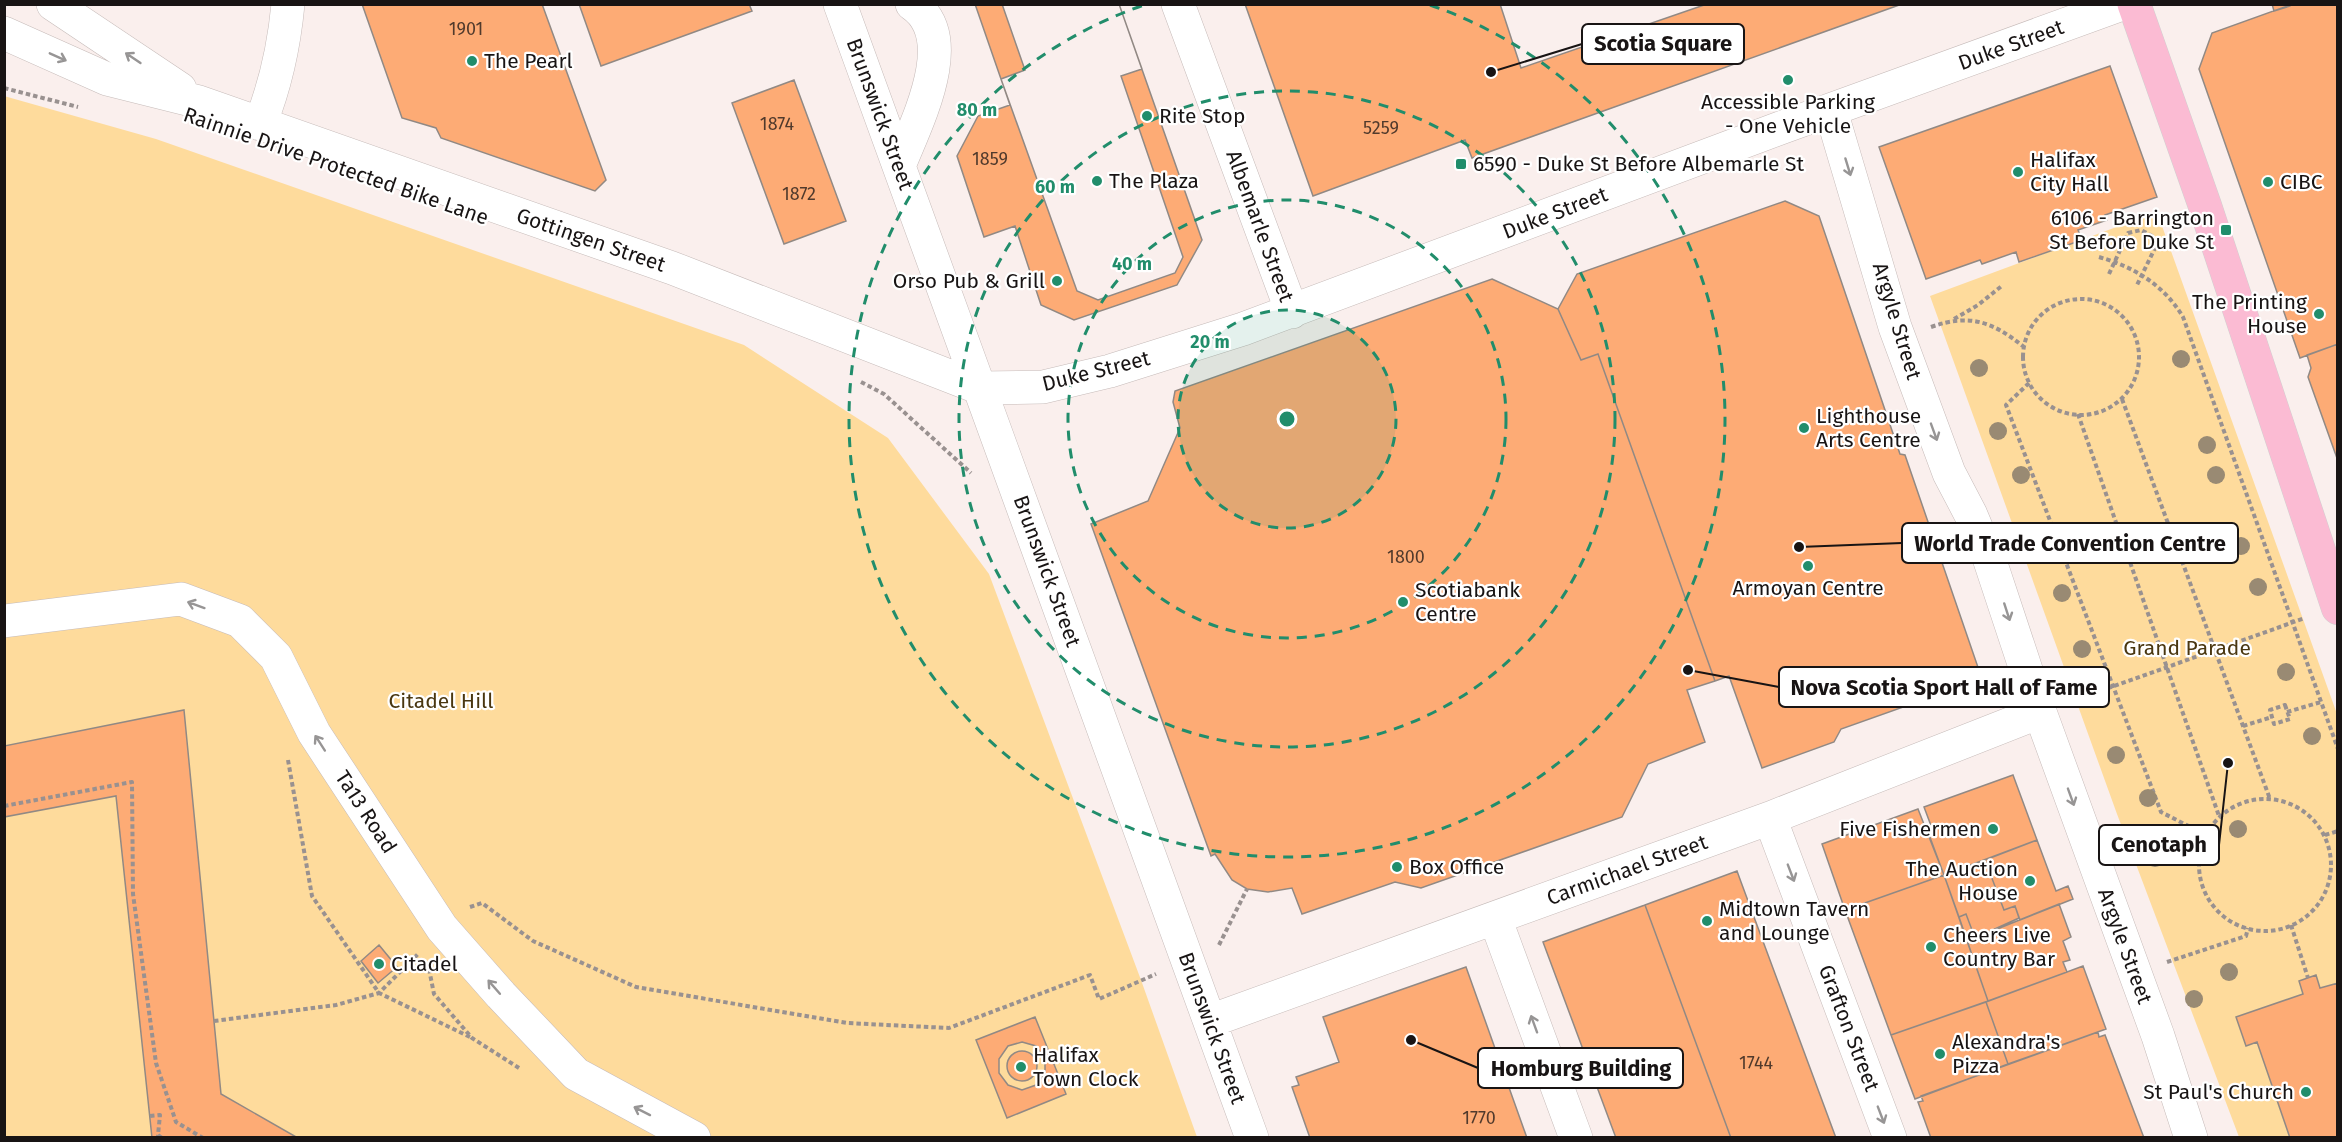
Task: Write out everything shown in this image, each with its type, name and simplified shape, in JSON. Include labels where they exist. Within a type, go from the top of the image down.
[{"type":"main road","points":[[2134,4],[2205,206],[2337,607]]},
{"type":"street","name":"Gottingen Street","points":[[53,4],[199,102]]},
{"type":"street","points":[[260,124],[276,82],[285,42],[288,4]]},
{"type":"street","name":"Brunswick Street","points":[[840,4],[1251,1137]]},
{"type":"street","points":[[899,166],[935,69],[933,32],[912,4]]},
{"type":"street","name":"Albemarle Street","points":[[1178,4],[1293,312]]},
{"type":"street","name":"Duke Street","points":[[980,388],[1043,387],[1110,371],[1293,312],[1783,127],[2122,4]]},
{"type":"street","name":"Gottingen Street","points":[[4,33],[107,79],[199,102],[672,268],[980,388]]},
{"type":"street","name":"Argyle Street","points":[[1831,111],[1900,338],[1949,473],[1971,515],[1989,558],[2040,712],[2158,1036],[2191,1137]]},
{"type":"street","name":"Ta13 Road","points":[[4,621],[181,599],[240,621],[276,657],[314,733],[442,928],[471,962],[576,1074],[694,1137]]},
{"type":"street","name":"Carmichael Street","points":[[1210,1021],[1770,818],[2040,712]]},
{"type":"street","name":"Grafton Street","points":[[1770,818],[1890,1137]]},
{"type":"street","points":[[1495,918],[1576,1137]]},
{"type":"path","points":[[4,88],[80,108]]},
{"type":"path","points":[[2109,274],[2128,233],[2141,230],[2152,236],[2156,246],[2136,287]]},
{"type":"path","points":[[2099,257],[2142,274],[2164,292],[2183,317],[2294,622],[2337,749]]},
{"type":"path","points":[[1900,338],[1953,319],[1978,305],[2002,285]]},
{"type":"path","points":[[2078,299],[2098,301],[2116,310],[2130,324],[2138,343],[2139,363],[2134,382],[2122,399],[2107,409],[2090,414],[2078,414],[2054,408],[2039,397],[2029,383],[2024,365],[2024,347],[2030,329],[2042,314],[2058,303],[2078,299]]},
{"type":"path","points":[[1953,319],[1999,327],[2024,347]]},
{"type":"path","points":[[854,378],[884,394],[976,479]]},
{"type":"path","points":[[2029,383],[2006,405],[2161,812],[2206,835]]},
{"type":"path","points":[[2122,399],[2270,799]]},
{"type":"path","points":[[2078,414],[2219,816]]},
{"type":"path","points":[[2070,702],[2337,607]]},
{"type":"path","points":[[2287,712],[2321,702]]},
{"type":"path","points":[[2285,705],[2290,719],[2274,724],[2272,717],[2270,710],[2285,705]]},
{"type":"path","points":[[2243,726],[2272,717]]},
{"type":"path","points":[[286,749],[312,896],[379,993],[472,1038]]},
{"type":"path","points":[[4,806],[132,782],[133,894],[156,1064],[176,1122],[203,1137]]},
{"type":"path","points":[[2270,799],[2294,805],[2312,818],[2325,835],[2331,855],[2330,877],[2323,897],[2310,914],[2291,925],[2276,930],[2248,928],[2223,916],[2208,899],[2200,878],[2199,856],[2206,835],[2219,816],[2235,806],[2253,800],[2270,799]]},
{"type":"path","points":[[2325,835],[2337,831]]},
{"type":"path","points":[[482,903],[533,941],[636,987],[792,1014],[886,1026],[950,1028],[1090,975],[1099,999],[1216,949],[1247,890]]},
{"type":"path","points":[[2291,925],[2308,978]]},
{"type":"path","points":[[2166,963],[2246,936],[2248,928]]},
{"type":"path","points":[[214,1021],[336,1005],[379,993]]},
{"type":"path","points":[[150,1116],[160,1114],[158,1135],[162,1137]]},
{"type":"green space","name":"Citadel Hill","points":[[4,96],[156,139],[744,345],[888,438],[989,574],[1141,980],[1197,1137],[5,1137]]},
{"type":"green space","name":"Grand Parade","points":[[2157,212],[2337,714],[2337,983],[2320,988],[2315,975],[2299,981],[2303,994],[2236,1017],[2246,1046],[2257,1042],[2290,1137],[2239,1137],[2117,814],[1930,296]]},
{"type":"building","name":"The Pearl","points":[[362,4],[542,4],[606,180],[595,191],[441,138],[436,128],[402,118]]},
{"type":"building","points":[[579,4],[749,4],[752,11],[601,66]]},
{"type":"building","name":"The Plaza","points":[[975,4],[1119,4],[1202,240],[1177,285],[1074,320],[1041,305],[1015,226],[984,237],[957,156],[978,116],[1010,105]]},
{"type":"building","name":"The Plaza","points":[[1002,4],[1119,4],[1142,69],[1121,76],[1183,257],[1175,273],[1098,300],[1077,291],[1001,79],[1025,70]]},
{"type":"building","points":[[1245,4],[1902,4],[1472,158],[1465,140],[1313,196]]},
{"type":"building","points":[[1500,4],[1707,4],[1521,68]]},
{"type":"building","points":[[2272,4],[2290,4],[2290,6],[2274,11]]},
{"type":"building","points":[[2293,4],[2338,4],[2338,344],[2300,358],[2199,69],[2212,33]]},
{"type":"building","name":"Halifax City Hall","points":[[2110,66],[2157,197],[2105,215],[2107,220],[2078,230],[2082,240],[2019,262],[2016,252],[1982,264],[1980,260],[1926,279],[1879,147]]},
{"type":"building","points":[[794,80],[846,221],[784,244],[732,103]]},
{"type":"building","name":"Armoyan Centre","points":[[1785,201],[1819,216],[1900,454],[1905,455],[1982,679],[1841,729],[1834,742],[1762,768],[1729,676],[1715,681],[1598,354],[1581,360],[1558,309],[1577,274]]},
{"type":"building","name":"Scotiabank Centre","points":[[1492,279],[1558,309],[1581,360],[1598,354],[1715,681],[1687,690],[1705,742],[1648,764],[1622,817],[1421,888],[1395,882],[1302,914],[1292,888],[1268,892],[1247,889],[1232,880],[1215,854],[1211,856],[1091,524],[1148,501],[1180,428],[1173,402],[1175,391]]},
{"type":"building","points":[[2338,344],[2338,461],[2308,377],[2311,368],[2307,355]]},
{"type":"building","points":[[184,710],[221,1094],[298,1138],[152,1138],[116,796],[4,817],[4,746]]},
{"type":"building","points":[[2013,775],[2037,840],[1944,875],[1928,832],[1933,831],[1924,807]]},
{"type":"building","points":[[1918,809],[1944,875],[1845,910],[1822,844]]},
{"type":"building","points":[[2037,840],[2056,891],[2068,886],[2073,899],[2020,920],[2015,906],[2004,910],[1985,860]]},
{"type":"building","points":[[1985,860],[2004,910],[2015,906],[2019,918],[1975,938],[1966,914],[1959,917],[1944,875]]},
{"type":"building","points":[[1737,871],[1836,1138],[1731,1138],[1645,905]]},
{"type":"building","points":[[1944,875],[1988,1001],[1891,1035],[1845,910]]},
{"type":"building","points":[[2059,904],[2071,937],[2063,941],[2070,960],[2063,962],[2067,972],[1988,1001],[1959,917],[1966,914],[1975,938]]},
{"type":"building","points":[[1645,905],[1731,1138],[1616,1138],[1543,942]]},
{"type":"building","name":"Citadel","points":[[379,945],[397,967],[378,983],[361,961]]},
{"type":"building","points":[[2083,966],[2106,1029],[2008,1064],[1986,1002]]},
{"type":"building","points":[[1466,967],[1527,1138],[1310,1138],[1292,1087],[1299,1085],[1296,1077],[1339,1062],[1323,1017]]},
{"type":"building","name":"St Paul's Church","points":[[2316,975],[2320,988],[2338,983],[2338,1138],[2290,1138],[2257,1042],[2246,1046],[2236,1017],[2303,994],[2299,981]]},
{"type":"building","points":[[1986,1002],[2008,1064],[1915,1099],[1891,1035]]},
{"type":"building","points":[[1035,1017],[1066,1094],[1007,1118],[976,1040]],"holes":[[[1022,1042],[1036,1046],[1045,1059],[1045,1073],[1036,1085],[1022,1090],[1008,1085],[999,1073],[999,1059],[1008,1046]]]},
{"type":"building","points":[[2098,1032],[2099,1037],[2105,1035],[2144,1138],[1931,1138],[1918,1102],[1923,1101],[1921,1096]]},
{"type":"building","points":[[1022,1051],[1033,1055],[1037,1066],[1033,1077],[1022,1081],[1011,1077],[1007,1066],[1011,1055]]},
{"type":"place","name":"The Pearl","points":[[472,61]]},
{"type":"place","name":"Scotia Square","points":[[1491,72]]},
{"type":"place","name":"Accessible Parking - One Vehicle","points":[[1788,80]]},
{"type":"place","name":"Rite Stop","points":[[1147,116]]},
{"type":"place","name":"6590 - Duke St Before Albemarle St","points":[[1461,164]]},
{"type":"place","name":"Halifax City Hall","points":[[2018,172]]},
{"type":"place","name":"The Plaza","points":[[1097,181]]},
{"type":"place","name":"CIBC","points":[[2268,182]]},
{"type":"place","name":"6106 - Barrington St Before Duke St","points":[[2226,230]]},
{"type":"place","name":"Orso Pub & Grill","points":[[1057,281]]},
{"type":"place","name":"The Printing House","points":[[2319,314]]},
{"type":"place","name":"Lighthouse Arts Centre","points":[[1804,428]]},
{"type":"place","name":"World Trade Convention Centre","points":[[1799,547]]},
{"type":"place","name":"Armoyan Centre","points":[[1808,566]]},
{"type":"place","name":"Scotiabank Centre","points":[[1403,602]]},
{"type":"place","name":"Nova Scotia Sport Hall of Fame","points":[[1688,670]]},
{"type":"place","name":"Cenotaph","points":[[2228,763]]},
{"type":"place","name":"Five Fishermen","points":[[1993,829]]},
{"type":"place","name":"Box Office","points":[[1397,867]]},
{"type":"place","name":"The Auction House","points":[[2030,881]]},
{"type":"place","name":"Midtown Tavern and Lounge","points":[[1707,921]]},
{"type":"place","name":"Cheers Live Country Bar","points":[[1931,947]]},
{"type":"place","name":"Citadel","points":[[379,964]]},
{"type":"place","name":"Homburg Building","points":[[1411,1040]]},
{"type":"place","name":"Alexandra's Pizza","points":[[1940,1054]]},
{"type":"place","name":"Halifax Town Clock","points":[[1021,1067]]},
{"type":"place","name":"St Paul's Church","points":[[2306,1092]]}]
